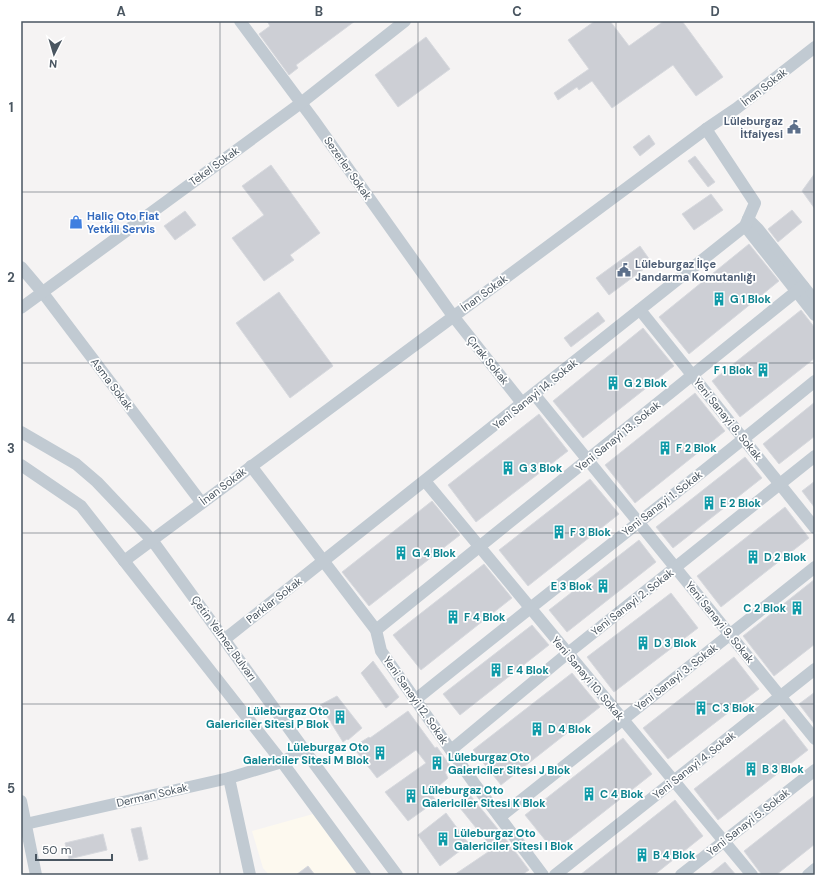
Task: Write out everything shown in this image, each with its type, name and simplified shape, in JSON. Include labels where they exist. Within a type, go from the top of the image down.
[{"type":"street","name":"Sezerler Sokak","points":[[240,21],[301,103],[453,316]]},
{"type":"street","name":"Tekel Sokak","points":[[21,308],[301,103],[405,21]]},
{"type":"street","name":"İnan Sokak","points":[[124,561],[201,502],[706,129],[738,108],[815,47]]},
{"type":"street","points":[[706,129],[755,202],[746,222],[800,289],[815,315]]},
{"type":"street","name":"Yeni Sanayi 14. Sokak","points":[[323,560],[640,310],[746,222]]},
{"type":"street","name":"Asma Sokak","points":[[21,266],[201,502]]},
{"type":"street","points":[[800,289],[815,301]]},
{"type":"street","name":"Yeni Sanayi 13. Sokak","points":[[376,630],[800,289]]},
{"type":"street","name":"Yeni Sanayi 8. Sokak","points":[[640,310],[815,528]]},
{"type":"street","name":"Çırak Sokak","points":[[453,316],[522,403]]},
{"type":"street","name":"Yeni Sanayi 1. Sokak","points":[[415,700],[815,381]]},
{"type":"street","name":"Yeni Sanayi 9. Sokak","points":[[534,394],[815,739]]},
{"type":"street","name":"Çetin Yelmez Bulvarı","points":[[21,432],[76,464],[97,482],[152,540],[304,750],[397,875]]},
{"type":"street","name":"Yeni Sanayi 2. Sokak","points":[[451,750],[568,653],[815,456]]},
{"type":"street","points":[[21,465],[81,506],[282,762],[365,875]]},
{"type":"street","name":"Yeni Sanayi 12. Sokak","points":[[251,466],[376,630],[381,651],[542,875]]},
{"type":"street","name":"Yeni Sanayi 10. Sokak","points":[[425,481],[752,875]]},
{"type":"street","name":"Parklar Sokak","points":[[225,639],[323,560]]},
{"type":"street","name":"Yeni Sanayi 3. Sokak","points":[[500,817],[815,567]]},
{"type":"street","name":"Yeni Sanayi 4. Sokak","points":[[555,875],[815,669]]},
{"type":"street","name":"Derman Sokak","points":[[24,825],[228,778],[282,762],[304,750]]},
{"type":"street","name":"Yeni Sanayi 5. Sokak","points":[[681,875],[815,770]]},
{"type":"street","points":[[228,778],[250,875]]},
{"type":"street","points":[[21,801],[24,825],[36,875]]},
{"type":"street","points":[[808,875],[815,869]]},
{"type":"shaded area","points":[[313,814],[357,875],[269,875],[263,868],[252,831]]},
{"type":"building","points":[[267,21],[355,21],[296,65],[298,68],[289,75],[259,34],[270,26]]},
{"type":"building","points":[[595,21],[610,21],[629,46],[664,21],[682,21],[723,77],[696,96],[673,65],[612,108],[592,81],[579,90],[577,87],[558,100],[554,93],[589,69],[568,40]]},
{"type":"building","points":[[426,37],[450,69],[398,107],[375,75]]},
{"type":"building","points":[[649,135],[655,144],[640,156],[633,147]]},
{"type":"building","points":[[695,156],[715,182],[708,187],[688,161]]},
{"type":"building","points":[[271,165],[320,233],[290,255],[294,260],[264,281],[232,238],[264,215],[242,186]]},
{"type":"building","points":[[815,173],[815,209],[802,191]]},
{"type":"building","points":[[711,194],[723,210],[694,230],[682,214]]},
{"type":"building","points":[[792,210],[802,222],[778,242],[768,229]]},
{"type":"building","points":[[185,211],[196,225],[175,240],[164,226]]},
{"type":"building","name":"G 1 Blok","points":[[749,244],[779,281],[689,354],[659,317]]},
{"type":"building","name":"Lüleburgaz İlçe Jandarma Komutanlığı","points":[[640,246],[652,263],[609,295],[596,278]]},
{"type":"building","points":[[279,292],[333,366],[290,398],[236,323]]},
{"type":"building","name":"F 1 Blok","points":[[801,310],[815,328],[815,358],[740,417],[712,381]]},
{"type":"building","points":[[598,312],[605,321],[571,347],[564,338]]},
{"type":"building","name":"G 2 Blok","points":[[643,328],[674,366],[583,438],[553,401]]},
{"type":"building","name":"F 2 Blok","points":[[695,393],[725,431],[635,503],[605,465]]},
{"type":"building","points":[[815,402],[815,436],[779,464],[763,444]]},
{"type":"building","name":"G 3 Blok","points":[[539,414],[568,451],[476,522],[448,485]]},
{"type":"building","name":"E 2 Blok","points":[[745,457],[762,478],[673,548],[656,527]]},
{"type":"building","name":"F 3 Blok","points":[[590,479],[619,514],[528,586],[499,550]]},
{"type":"building","points":[[815,481],[815,508],[802,491]]},
{"type":"building","name":"G 4 Blok","points":[[432,501],[460,535],[369,606],[342,572]]},
{"type":"building","name":"D 2 Blok","points":[[785,507],[809,538],[721,607],[697,576]]},
{"type":"building","name":"E 3 Blok","points":[[639,540],[656,562],[567,632],[549,610]]},
{"type":"building","name":"F 4 Blok","points":[[484,564],[512,598],[421,670],[393,635]]},
{"type":"building","name":"C 2 Blok","points":[[815,579],[815,644],[774,676],[743,636]]},
{"type":"building","name":"D 3 Blok","points":[[671,593],[698,628],[614,692],[587,657]]},
{"type":"building","name":"E 4 Blok","points":[[532,625],[549,645],[460,715],[443,694]]},
{"type":"building","name":"C 3 Blok","points":[[734,657],[759,689],[668,759],[643,728]]},
{"type":"building","points":[[373,661],[399,697],[386,708],[361,673]]},
{"type":"building","name":"D 4 Blok","points":[[572,673],[600,707],[501,785],[473,750]]},
{"type":"building","points":[[815,692],[815,725],[799,704]]},
{"type":"building","name":"Lüleburgaz Oto Galericiler Sitesi P Blok","points":[[337,696],[362,728],[348,740],[347,739],[343,742],[320,705]]},
{"type":"building","points":[[408,711],[451,767],[445,772],[448,778],[431,793],[436,801],[408,821],[385,792],[426,763],[416,750],[377,778],[353,747],[369,737],[370,738]]},
{"type":"building","name":"B 3 Blok","points":[[784,719],[808,750],[718,820],[694,789]]},
{"type":"building","name":"C 4 Blok","points":[[623,738],[652,774],[554,851],[525,815]]},
{"type":"building","points":[[470,795],[529,870],[522,875],[454,875],[491,850],[488,845],[489,844],[456,803]]},
{"type":"building","points":[[815,795],[815,844],[776,875],[762,875],[744,851]]},
{"type":"building","name":"B 4 Blok","points":[[675,800],[703,836],[654,875],[580,875]]},
{"type":"building","name":"Lüleburgaz Oto Galericiler Sitesi I Blok","points":[[446,813],[469,844],[440,866],[418,835]]},
{"type":"building","points":[[141,827],[148,859],[139,861],[131,829]]},
{"type":"building","points":[[103,834],[107,850],[69,859],[65,843]]},
{"type":"building","points":[[725,862],[736,875],[709,875]]},
{"type":"building","points":[[308,866],[315,875],[296,875]]},
{"type":"place","name":"Lüleburgaz İtfaiyesi","points":[[794,127]]},
{"type":"place","name":"Haliç Oto Fiat Yetkili Servis","points":[[76,222]]},
{"type":"place","name":"Lüleburgaz İlçe Jandarma Komutanlığı","points":[[624,270]]},
{"type":"place","name":"G 1 Blok","points":[[719,299]]},
{"type":"place","name":"F 1 Blok","points":[[763,370]]},
{"type":"place","name":"G 2 Blok","points":[[613,383]]},
{"type":"place","name":"F 2 Blok","points":[[665,448]]},
{"type":"place","name":"G 3 Blok","points":[[508,468]]},
{"type":"place","name":"E 2 Blok","points":[[709,503]]},
{"type":"place","name":"F 3 Blok","points":[[559,532]]},
{"type":"place","name":"G 4 Blok","points":[[401,553]]},
{"type":"place","name":"D 2 Blok","points":[[753,557]]},
{"type":"place","name":"E 3 Blok","points":[[603,586]]},
{"type":"place","name":"C 2 Blok","points":[[797,608]]},
{"type":"place","name":"F 4 Blok","points":[[453,617]]},
{"type":"place","name":"D 3 Blok","points":[[643,643]]},
{"type":"place","name":"E 4 Blok","points":[[496,670]]},
{"type":"place","name":"C 3 Blok","points":[[701,708]]},
{"type":"place","name":"Lüleburgaz Oto Galericiler Sitesi P Blok","points":[[340,717]]},
{"type":"place","name":"D 4 Blok","points":[[537,729]]},
{"type":"place","name":"Lüleburgaz Oto Galericiler Sitesi M Blok","points":[[380,753]]},
{"type":"place","name":"Lüleburgaz Oto Galericiler Sitesi J Blok","points":[[437,763]]},
{"type":"place","name":"B 3 Blok","points":[[751,769]]},
{"type":"place","name":"C 4 Blok","points":[[589,794]]},
{"type":"place","name":"Lüleburgaz Oto Galericiler Sitesi K Blok","points":[[411,796]]},
{"type":"place","name":"Lüleburgaz Oto Galericiler Sitesi I Blok","points":[[443,839]]},
{"type":"place","name":"B 4 Blok","points":[[642,855]]}]
